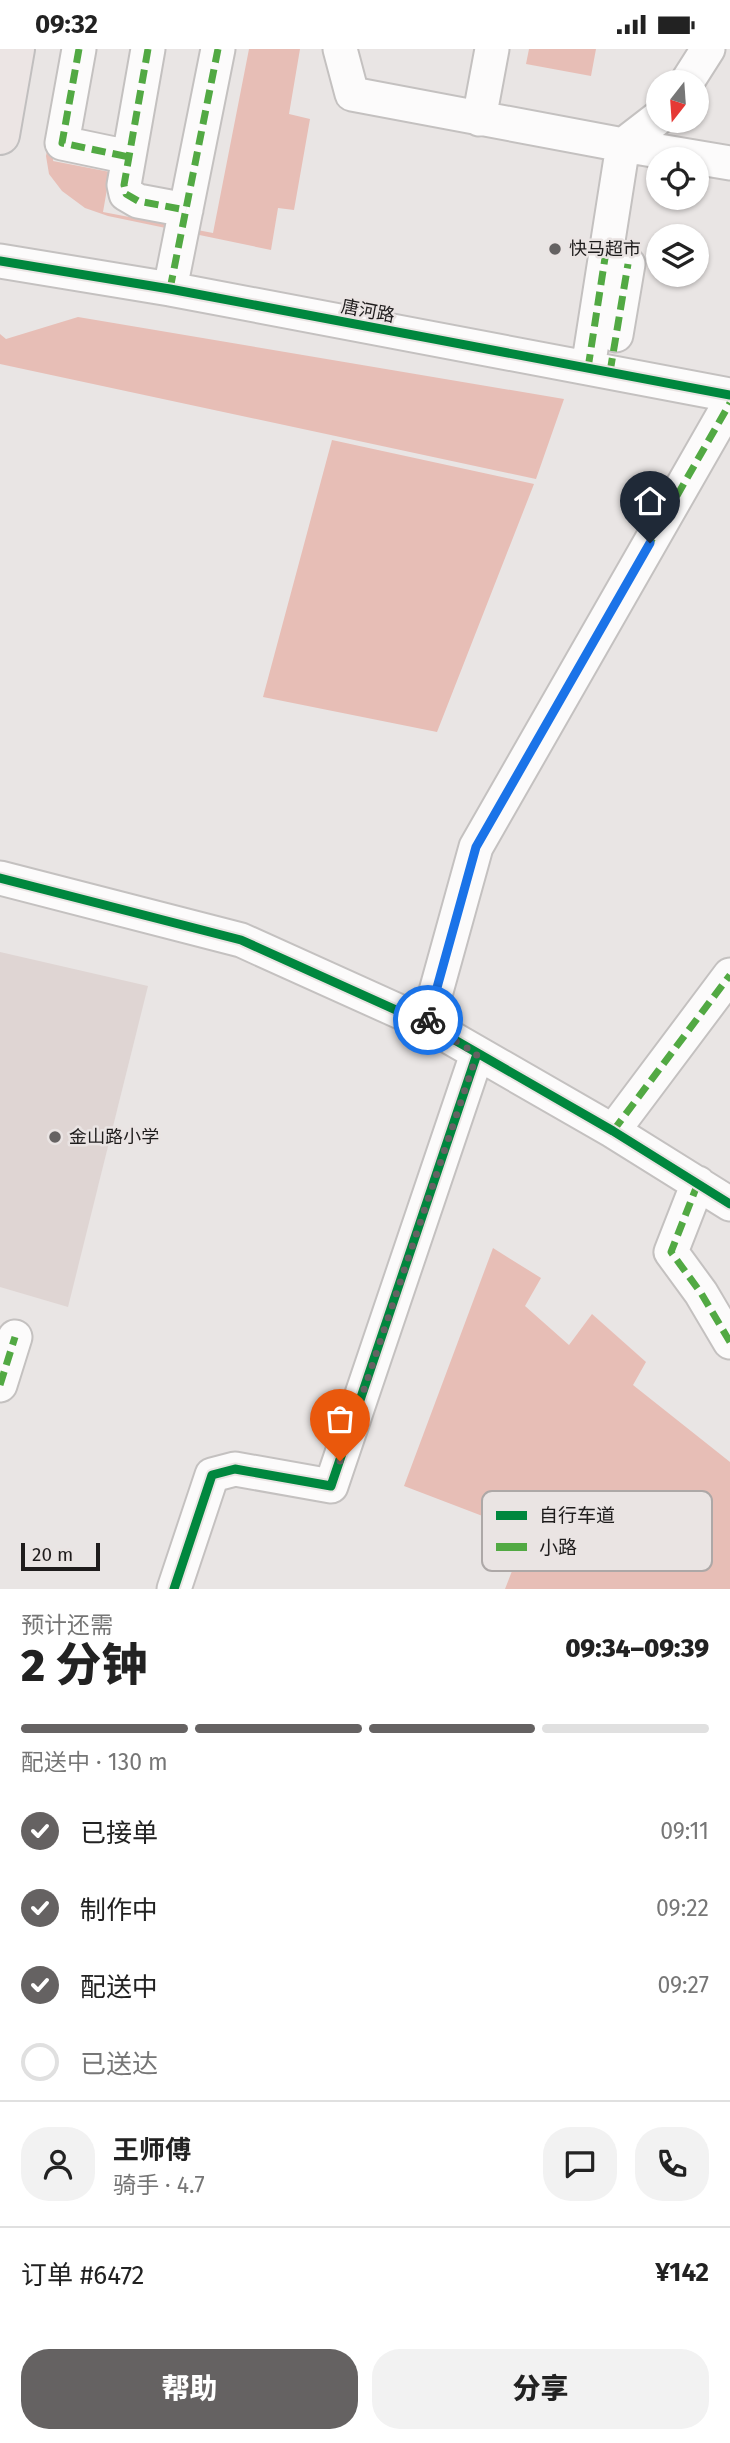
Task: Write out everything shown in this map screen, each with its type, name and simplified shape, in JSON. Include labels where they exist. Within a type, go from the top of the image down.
[{"type":"main road","points":[[0,135],[15,49]]},
{"type":"street","points":[[79,49],[62,143],[128,157]]},
{"type":"street","points":[[148,49],[128,157],[124,185],[126,194],[138,201],[186,210]]},
{"type":"street","points":[[170,289],[218,49]]},
{"type":"street","points":[[340,49],[352,94],[730,163]]},
{"type":"street","points":[[480,119],[492,49]]},
{"type":"street","points":[[695,70],[708,49]]},
{"type":"street","points":[[599,370],[623,145],[646,127]]},
{"type":"street","name":"唐河路","points":[[0,261],[170,289],[730,395]]},
{"type":"street","points":[[599,370],[628,264]]},
{"type":"street","points":[[427,1024],[476,847],[730,403]]},
{"type":"street","points":[[0,878],[241,940],[427,1024],[613,1131],[730,1204]]},
{"type":"street","points":[[613,1131],[730,975]]},
{"type":"street","points":[[174,1589],[212,1475],[235,1469],[331,1486],[477,1054]]},
{"type":"street","points":[[698,1183],[671,1252],[701,1293],[730,1342]]},
{"type":"street","points":[[0,1385],[15,1337]]},
{"type":"shaded area","points":[[66,49],[74,49],[53,161],[110,172],[103,212],[213,233],[249,49],[300,49],[289,114],[310,119],[294,210],[278,208],[271,250],[108,216],[85,208],[62,191],[49,174],[46,156]]},
{"type":"shaded area","points":[[529,49],[596,49],[591,76],[526,64]]},
{"type":"shaded area","points":[[78,317],[564,399],[536,479],[0,364],[0,334],[6,339]]},
{"type":"shaded area","points":[[332,440],[534,484],[437,732],[263,697]]},
{"type":"shaded area","name":"金山路小学","points":[[0,952],[148,986],[68,1307],[0,1287]]},
{"type":"shaded area","points":[[493,1248],[541,1278],[525,1306],[569,1345],[592,1314],[646,1362],[633,1385],[730,1462],[730,1589],[505,1589],[512,1571],[712,1571],[712,1491],[482,1491],[482,1516],[404,1486]]},
{"type":"marked path","points":[[79,49],[62,143],[129,157]]},
{"type":"marked path","points":[[148,49],[124,185],[126,194],[138,201],[186,210]]},
{"type":"marked path","points":[[170,289],[218,49]]},
{"type":"marked path","points":[[588,368],[605,258]]},
{"type":"marked path","points":[[610,372],[628,264]]},
{"type":"marked path","points":[[427,1024],[476,847],[730,403]]},
{"type":"marked path","points":[[613,1131],[730,975]]},
{"type":"marked path","points":[[698,1183],[671,1252],[701,1293],[730,1342]]},
{"type":"marked path","points":[[0,1385],[15,1337]]},
{"type":"cycle path","points":[[0,261],[170,289],[730,395]]},
{"type":"cycle path","points":[[0,878],[241,940],[427,1024],[613,1131],[730,1204]]},
{"type":"cycle path","points":[[174,1589],[212,1475],[235,1469],[331,1486],[477,1054]]},
{"type":"way so far","points":[[340,1461],[477,1054],[427,1024],[428,1020]]},
{"type":"place","name":"快马超市","points":[[555,249]]},
{"type":"place","name":"金山路小学","points":[[55,1137]]},
{"type":"route","points":[[428,1020],[476,847],[650,543]]}]
